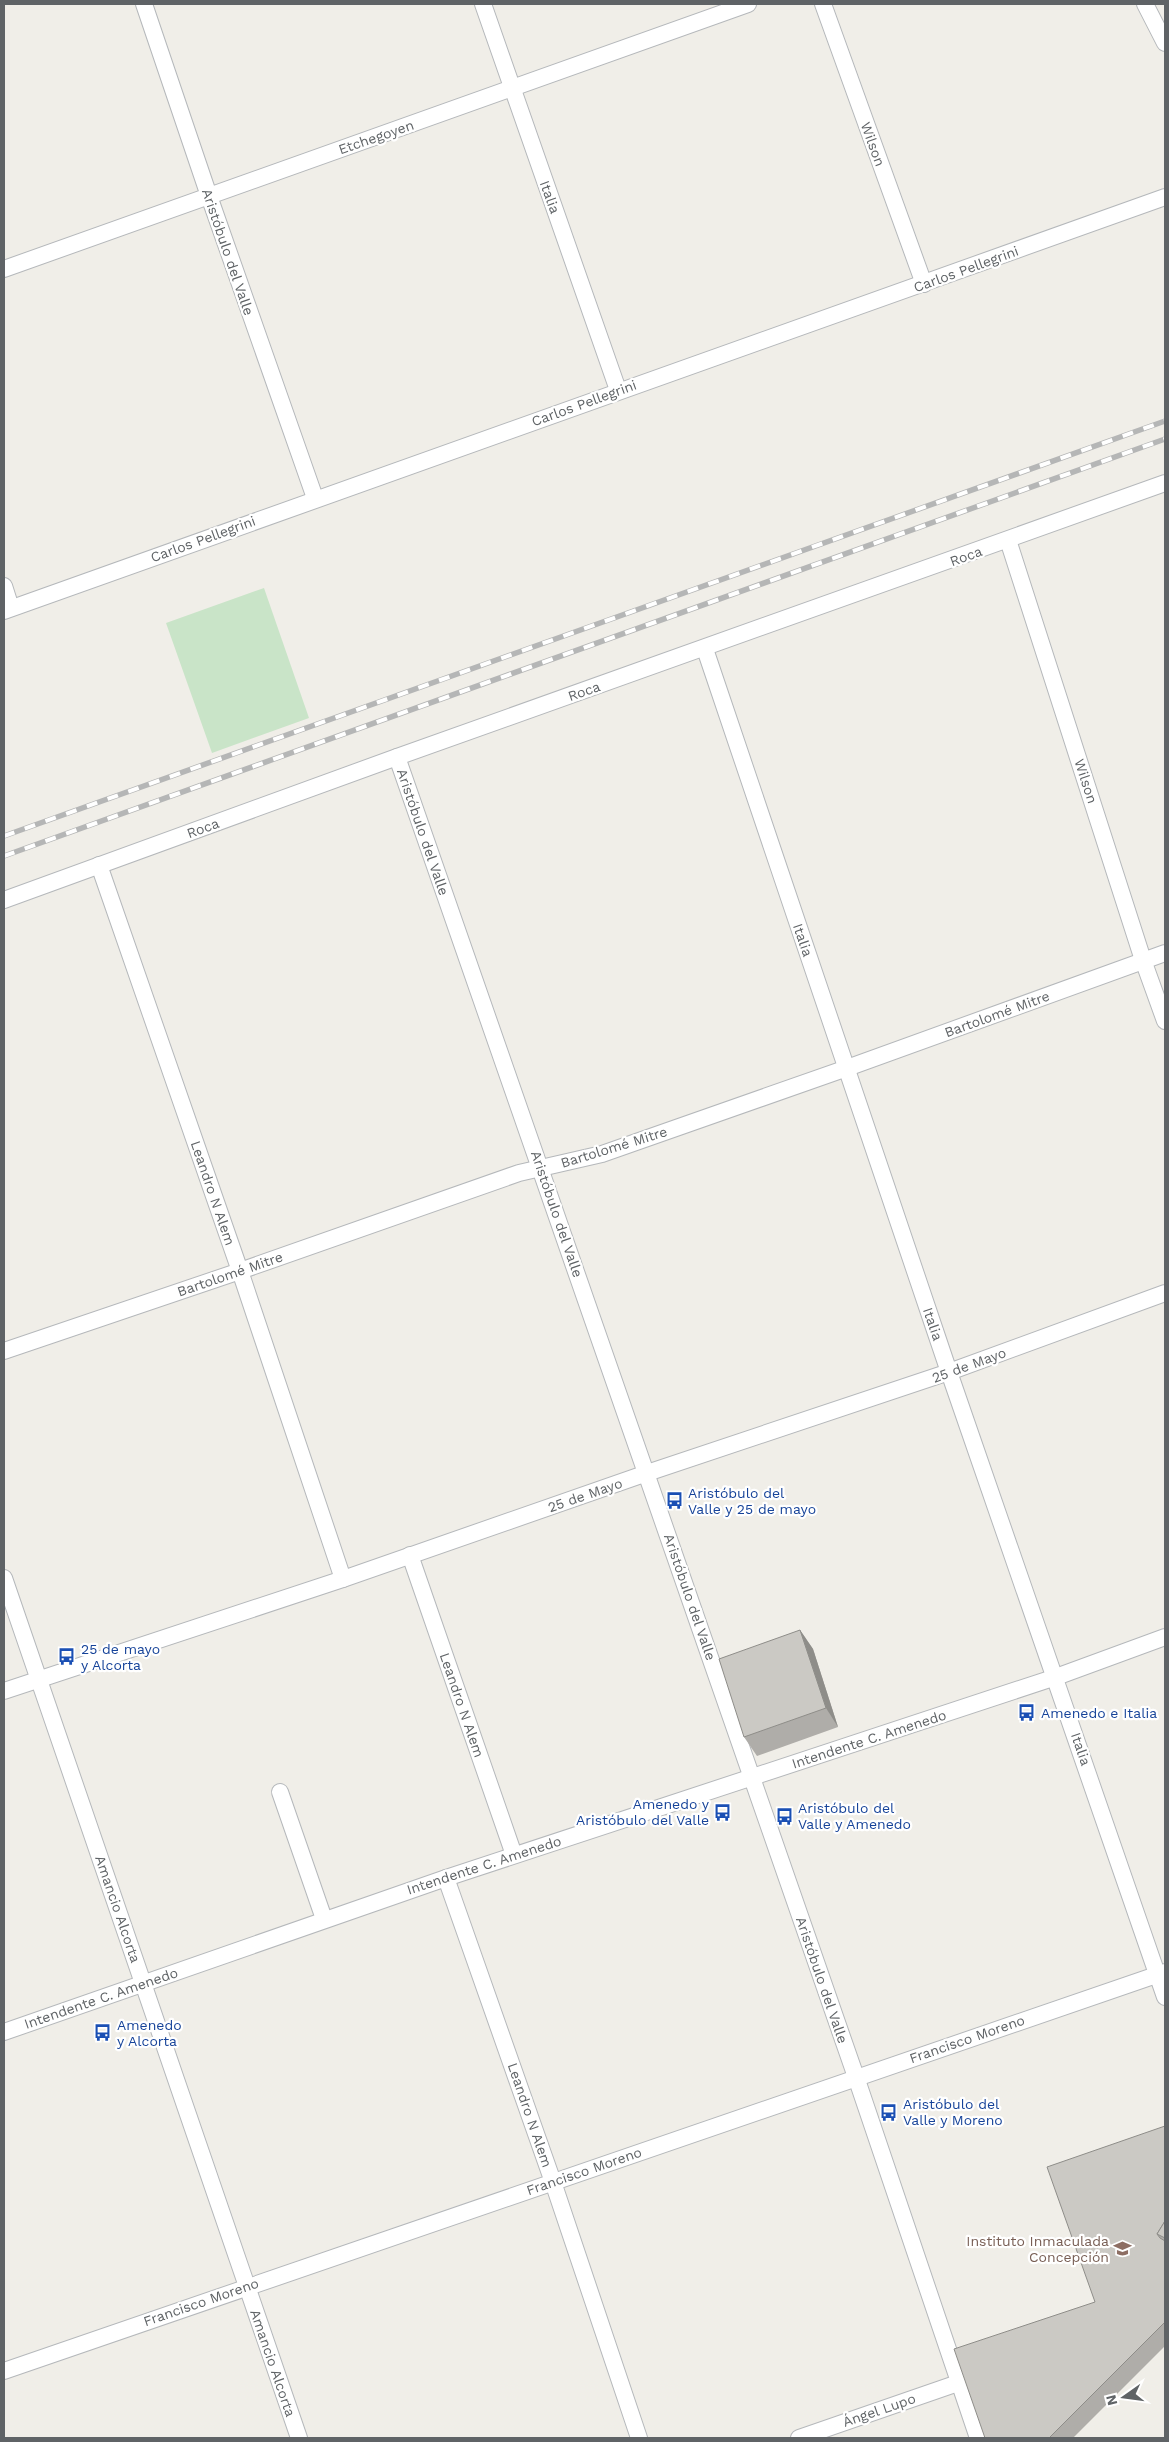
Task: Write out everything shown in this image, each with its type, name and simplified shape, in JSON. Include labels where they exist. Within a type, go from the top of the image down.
[{"type":"street","name":"Aristóbulo del Valle","points":[[144,4],[208,196],[315,498]]},
{"type":"street","name":"Italia","points":[[483,4],[618,390]]},
{"type":"street","name":"Etchegoyen","points":[[4,269],[748,4]]},
{"type":"street","name":"Wilson","points":[[823,4],[924,284]]},
{"type":"street","points":[[1145,4],[1165,42]]},
{"type":"street","name":"Carlos Pellegrini","points":[[8,610],[315,498],[924,284],[1165,197]]},
{"type":"street","name":"Roca","points":[[4,900],[397,757],[1165,484]]},
{"type":"street","name":"Wilson","points":[[1008,540],[1143,960],[1165,1021]]},
{"type":"street","points":[[4,586],[8,610]]},
{"type":"street","name":"Italia","points":[[705,649],[949,1372],[1161,1973],[1165,1997]]},
{"type":"street","name":"Aristóbulo del Valle","points":[[397,757],[856,2077],[978,2438]]},
{"type":"street","name":"Leandro N Alem","points":[[99,865],[240,1271],[342,1579]]},
{"type":"street","name":"Bartolomé Mitre","points":[[4,1351],[520,1173],[602,1154],[1165,953]]},
{"type":"street","name":"25 de Mayo","points":[[4,1691],[342,1579],[647,1473],[949,1372],[1165,1293]]},
{"type":"street","name":"Leandro N Alem","points":[[410,1555],[514,1855]]},
{"type":"street","name":"Amancio Alcorta","points":[[4,1578],[299,2438]]},
{"type":"street","name":"Intendente C. Amenedo","points":[[4,2032],[324,1919],[1056,1677],[1165,1637]]},
{"type":"street","points":[[280,1792],[324,1919]]},
{"type":"street","name":"Leandro N Alem","points":[[446,1878],[554,2182],[639,2438]]},
{"type":"street","name":"Francisco Moreno","points":[[4,2371],[246,2286],[1161,1973]]},
{"type":"street","name":"Ángel Lupo","points":[[799,2438],[958,2383]]},
{"type":"green space","points":[[264,588],[309,718],[212,753],[166,623]]},
{"type":"building","points":[[800,1630],[826,1708],[744,1737],[719,1659]]},
{"type":"building","name":"Instituto Inmaculada Concepción","points":[[1165,2126],[1165,2221],[1157,2234],[1165,2241],[1165,2322],[1049,2438],[985,2438],[954,2349],[1095,2302],[1047,2167]]},
{"type":"building","points":[[1165,2221],[1165,2238],[1157,2234]]},
{"type":"railway","points":[[4,836],[1165,421]]},
{"type":"railway","points":[[4,856],[1165,439]]},
{"type":"place","name":"Aristóbulo del Valle y 25 de mayo","points":[[674,1501]]},
{"type":"place","name":"25 de mayo y Alcorta","points":[[67,1657]]},
{"type":"place","name":"Amenedo e Italia","points":[[1027,1713]]},
{"type":"place","name":"Amenedo y Aristóbulo del Valle","points":[[723,1812]]},
{"type":"place","name":"Aristóbulo del Valle y Amenedo","points":[[784,1816]]},
{"type":"place","name":"Amenedo y Alcorta","points":[[103,2033]]},
{"type":"place","name":"Aristóbulo del Valle y Moreno","points":[[889,2112]]},
{"type":"place","name":"Instituto Inmaculada Concepción","points":[[1123,2249]]}]
